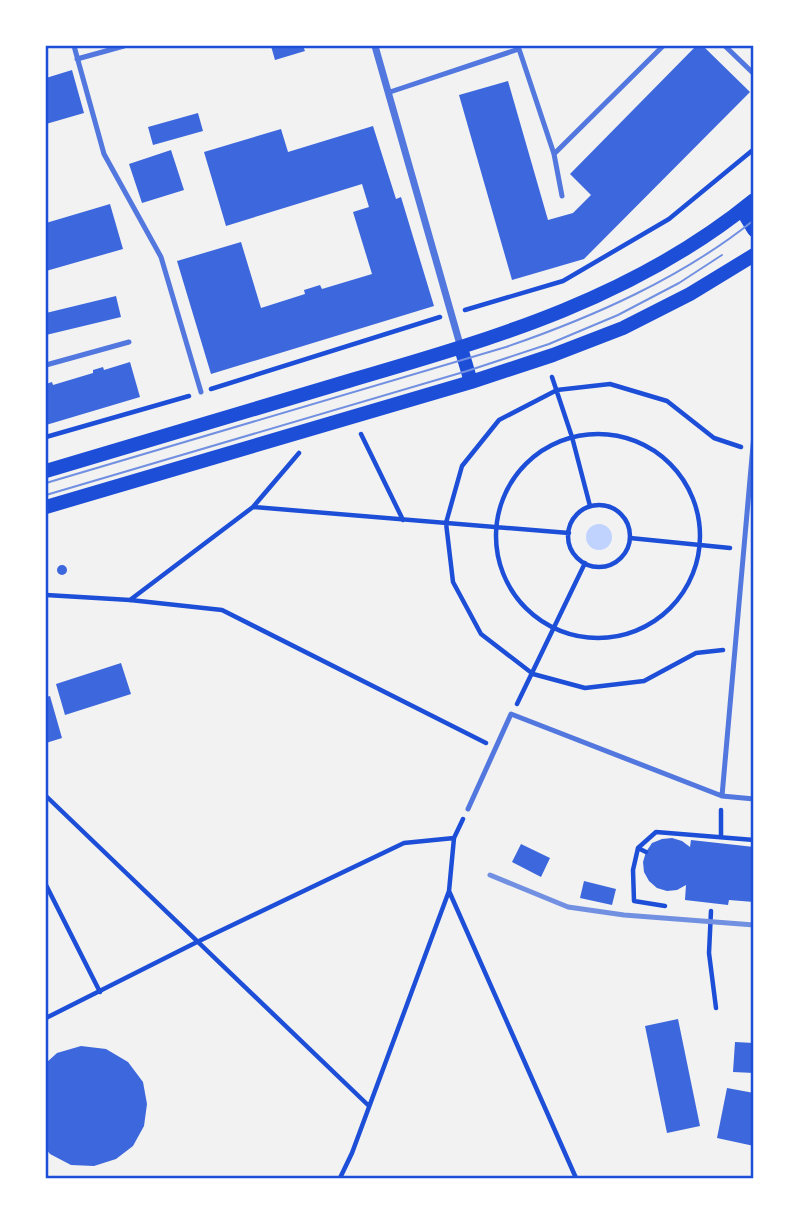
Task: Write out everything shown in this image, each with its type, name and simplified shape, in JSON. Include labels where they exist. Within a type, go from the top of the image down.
[{"type":"main road","points":[[46,471],[461,348],[536,322],[610,291],[665,262],[748,205],[754,230]]},
{"type":"main road","points":[[46,508],[471,382],[553,355],[622,328],[690,295],[754,255]]},
{"type":"main road","points":[[461,348],[471,382]]},
{"type":"street","points":[[375,46],[461,348]]},
{"type":"lane","points":[[74,46],[104,154],[161,257],[201,392]]},
{"type":"lane","points":[[77,59],[124,46]]},
{"type":"lane","points":[[554,154],[663,46]]},
{"type":"lane","points":[[725,46],[754,74]]},
{"type":"lane","points":[[390,92],[519,49],[554,154],[562,196]]},
{"type":"lane","points":[[46,365],[129,342]]},
{"type":"lane","points":[[722,796],[754,434]]},
{"type":"lane","points":[[468,809],[511,714],[722,796],[754,799]]},
{"type":"path","points":[[46,437],[563,281],[669,219],[754,149]]},
{"type":"path","points":[[552,377],[572,437],[590,506]]},
{"type":"path","points":[[734,649],[696,653],[644,681],[585,688],[533,674],[481,634],[453,582],[446,523],[462,466],[499,420],[557,390],[610,384],[667,401],[714,438],[752,451]]},
{"type":"path","points":[[607,433],[645,444],[677,470],[696,505],[701,545],[690,584],[665,615],[629,635],[590,639],[554,629],[519,603],[500,568],[495,527],[506,489],[531,457],[572,437],[607,433]]},
{"type":"path","points":[[361,434],[403,520]]},
{"type":"path","points":[[130,600],[253,507],[299,453]]},
{"type":"path","points":[[602,505],[614,508],[623,516],[629,526],[630,538],[627,550],[620,559],[609,565],[597,566],[585,563],[576,555],[570,545],[569,533],[572,521],[579,512],[590,506],[602,505]]},
{"type":"path","points":[[253,507],[569,533]]},
{"type":"path","points":[[630,538],[743,549]]},
{"type":"path","points":[[511,714],[533,674],[585,563]]},
{"type":"path","points":[[46,596],[130,600],[222,610],[496,748]]},
{"type":"path","points":[[46,796],[369,1106]]},
{"type":"path","points":[[721,837],[722,796]]},
{"type":"path","points":[[340,1178],[449,891],[454,838],[468,809]]},
{"type":"path","points":[[666,906],[634,901],[633,870],[638,848],[656,832],[754,840]]},
{"type":"path","points":[[46,1018],[197,942],[404,844],[454,838]]},
{"type":"path","points":[[638,848],[646,852]]},
{"type":"path","points":[[46,886],[100,992]]},
{"type":"path","points":[[449,891],[576,1178]]},
{"type":"path","points":[[711,911],[709,953],[716,1008]]},
{"type":"water","points":[[599,524],[608,528],[612,537],[608,546],[599,550],[590,546],[586,537],[590,528]]},
{"type":"building","points":[[271,46],[303,46],[305,51],[275,60]]},
{"type":"building","points":[[696,46],[703,46],[750,92],[584,259],[512,280],[459,95],[508,81],[548,220],[573,213],[591,195],[570,174]]},
{"type":"building","points":[[72,70],[84,113],[46,124],[46,78]]},
{"type":"building","points":[[198,113],[203,131],[153,145],[148,127]]},
{"type":"building","points":[[373,126],[396,199],[401,197],[434,306],[211,374],[177,261],[241,242],[261,308],[305,294],[304,290],[320,285],[322,289],[372,274],[353,212],[369,207],[362,184],[226,226],[204,152],[281,129],[288,152]]},
{"type":"building","points":[[171,150],[184,190],[142,203],[129,164]]},
{"type":"building","points":[[110,204],[123,249],[46,271],[46,223]]},
{"type":"building","points":[[116,296],[121,317],[46,335],[46,313]]},
{"type":"building","points":[[130,362],[140,397],[46,425],[46,384],[52,382],[53,385],[93,373],[93,370],[103,367],[104,370]]},
{"type":"building","points":[[62,565],[66,566],[66,574],[62,575],[58,574],[57,570],[58,566]]},
{"type":"building","points":[[121,663],[131,694],[65,715],[56,684]]},
{"type":"building","points":[[50,696],[62,738],[46,743],[46,697]]},
{"type":"building","points":[[672,838],[690,847],[691,840],[754,847],[754,902],[729,900],[728,905],[685,900],[686,885],[677,890],[657,888],[644,872],[646,852],[652,843]]},
{"type":"building","points":[[521,844],[550,858],[541,877],[512,862]]},
{"type":"building","points":[[584,881],[616,889],[612,905],[580,898]]},
{"type":"building","points":[[678,1019],[700,1126],[667,1133],[645,1026]]},
{"type":"building","points":[[735,1042],[754,1043],[754,1073],[733,1072]]},
{"type":"building","points":[[81,1046],[106,1049],[128,1062],[143,1082],[147,1104],[144,1126],[133,1146],[116,1159],[94,1166],[71,1165],[46,1149],[46,1063],[57,1053]]},
{"type":"building","points":[[727,1088],[754,1093],[754,1146],[717,1138]]},
{"type":"tram line","points":[[46,483],[539,335],[604,309],[667,278],[754,220]]},
{"type":"tram line","points":[[46,495],[467,371],[549,344],[618,315],[679,283],[722,255]]},
{"type":"railway","points":[[490,875],[568,907],[624,915],[754,925]]}]
